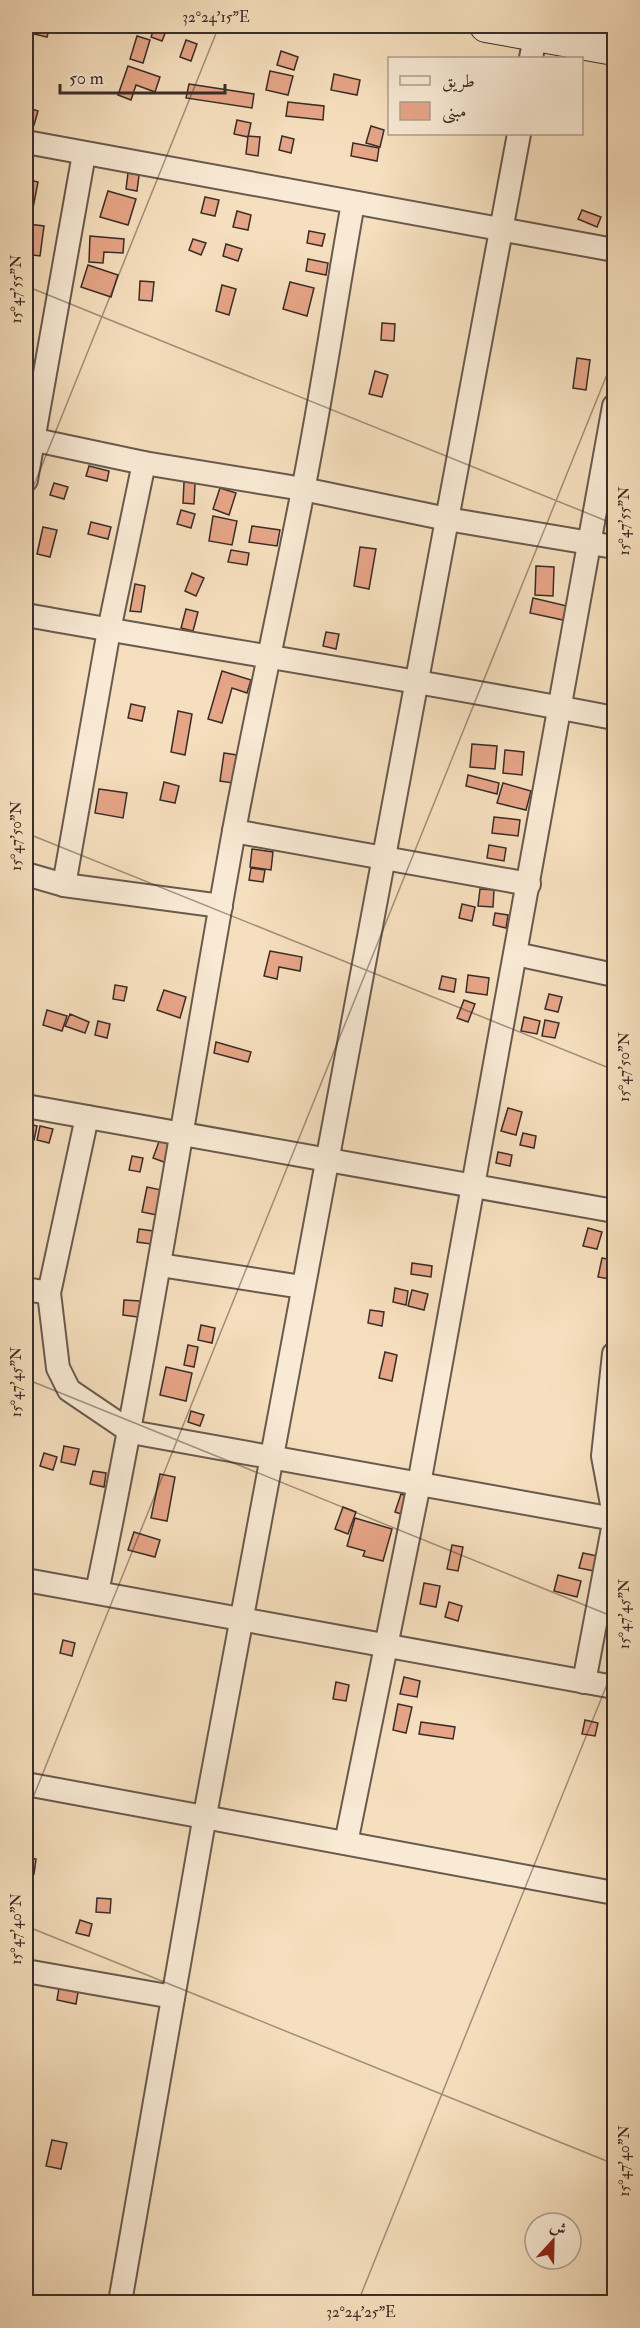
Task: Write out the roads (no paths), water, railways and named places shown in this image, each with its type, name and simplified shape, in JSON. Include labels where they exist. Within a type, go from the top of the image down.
[{"type":"main road","points":[[486,26],[535,39],[615,49]]},
{"type":"street","points":[[120,2302],[241,1618],[519,135]]},
{"type":"street","points":[[26,142],[615,250]]},
{"type":"street","points":[[26,480],[29,439],[84,153]]},
{"type":"street","points":[[97,1592],[131,1432],[180,1134],[234,831],[267,658],[303,489],[353,203]]},
{"type":"street","points":[[346,1843],[419,1484],[471,1185],[529,884],[615,406]]},
{"type":"street","points":[[29,439],[144,463],[303,489],[447,519],[615,547]]},
{"type":"street","points":[[64,885],[109,630],[144,463]]},
{"type":"street","points":[[26,615],[267,658],[416,681],[615,718]]},
{"type":"street","points":[[234,831],[529,884]]},
{"type":"street","points":[[26,874],[64,885],[221,906]]},
{"type":"street","points":[[516,954],[615,975]]},
{"type":"street","points":[[26,1106],[615,1211]]},
{"type":"street","points":[[87,1117],[49,1293],[58,1368],[69,1390],[131,1432],[615,1519]]},
{"type":"street","points":[[160,1265],[302,1287]]},
{"type":"street","points":[[26,1289],[49,1293]]},
{"type":"street","points":[[584,1682],[615,1519],[603,1456],[615,1354]]},
{"type":"street","points":[[26,1580],[615,1687]]},
{"type":"street","points":[[26,1784],[205,1815],[615,1893]]},
{"type":"street","points":[[26,1974],[173,1997]]}]
